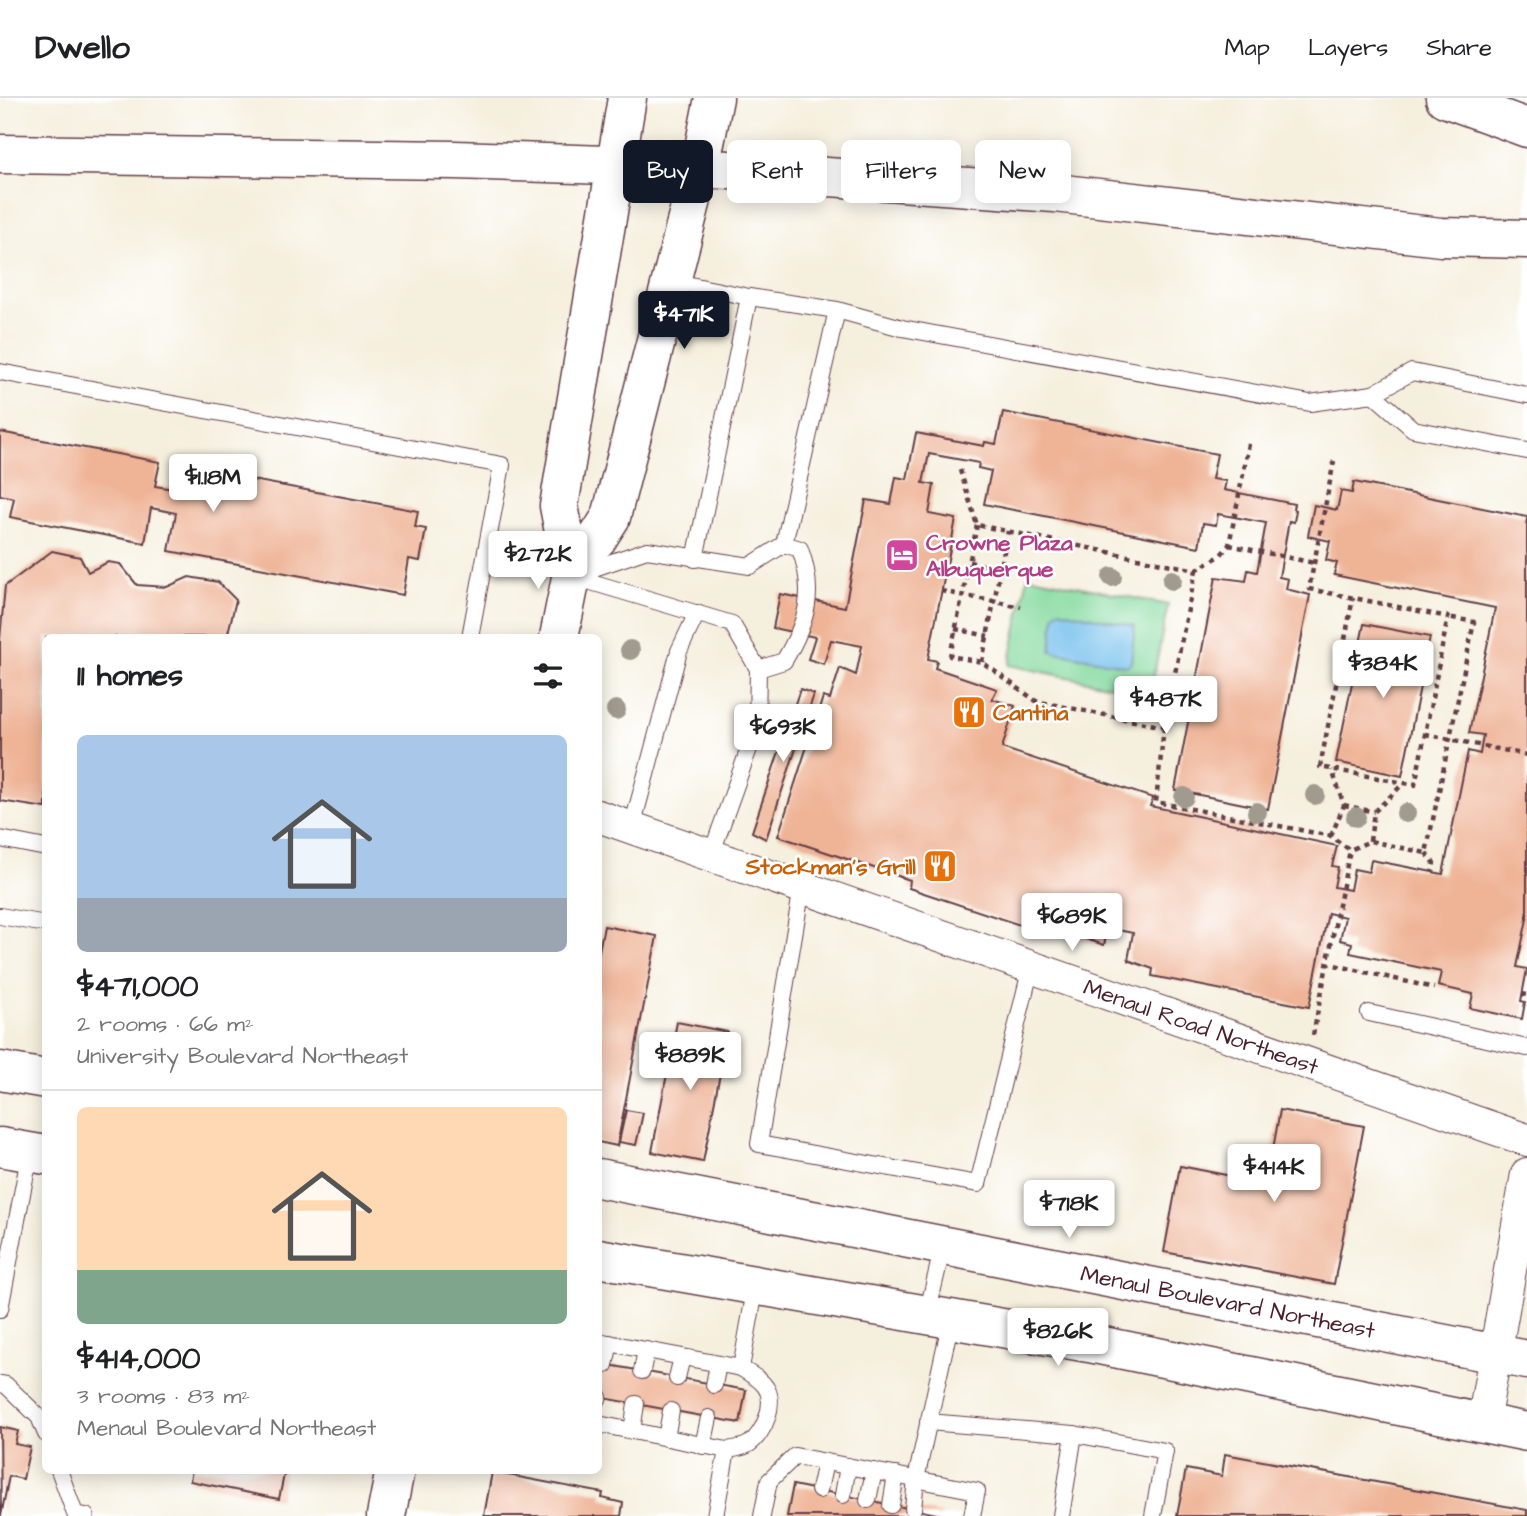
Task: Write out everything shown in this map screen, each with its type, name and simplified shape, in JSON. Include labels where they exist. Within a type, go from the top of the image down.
[{"type":"main road","points":[[560,634],[573,567],[559,506],[626,98]]},
{"type":"main road","points":[[706,140],[715,98]]},
{"type":"main road","points":[[1446,98],[1527,128]]},
{"type":"main road","points":[[0,154],[623,164]]},
{"type":"main road","points":[[713,169],[1055,192],[1527,249]]},
{"type":"main road","points":[[573,567],[597,539],[611,517],[691,203]]},
{"type":"main road","points":[[1441,237],[1527,239]]},
{"type":"main road","points":[[0,1071],[42,1078]]},
{"type":"main road","name":"Menaul Boulevard Northeast","points":[[602,1179],[1512,1357]]},
{"type":"main road","points":[[602,1259],[1089,1343],[1527,1432]]},
{"type":"main road","points":[[386,1516],[394,1474]]},
{"type":"street","name":"Menaul Road Northeast","points":[[602,817],[1527,1140]]},
{"type":"street","points":[[1483,1423],[1512,1357],[1527,1174]]},
{"type":"lane","points":[[671,281],[749,297],[836,310],[902,328],[1310,403],[1373,394],[1412,372],[1527,395]]},
{"type":"lane","points":[[695,559],[749,297]]},
{"type":"lane","points":[[573,567],[647,550],[750,566],[784,544],[836,310]]},
{"type":"lane","points":[[0,372],[502,465],[471,634]]},
{"type":"lane","points":[[1373,394],[1413,429],[1527,451]]},
{"type":"lane","points":[[758,669],[784,661],[800,634],[808,600],[810,575],[800,549],[784,544]]},
{"type":"lane","points":[[573,567],[733,624],[758,669],[757,726],[711,855]]},
{"type":"lane","points":[[632,827],[679,651],[697,613]]},
{"type":"lane","points":[[0,839],[42,847]]},
{"type":"lane","points":[[802,887],[759,1144],[978,1184],[1031,967]]},
{"type":"lane","points":[[0,916],[42,923]]},
{"type":"lane","points":[[1369,1013],[1527,1048]]},
{"type":"lane","points":[[0,1309],[25,1152]]},
{"type":"lane","points":[[912,1509],[928,1423],[943,1246]]},
{"type":"lane","points":[[741,1368],[756,1285]]},
{"type":"lane","points":[[602,1425],[727,1450],[746,1446],[760,1435],[768,1415],[769,1395],[765,1385],[741,1368],[604,1342],[605,1365]]},
{"type":"lane","points":[[642,1371],[646,1350]]},
{"type":"lane","points":[[677,1378],[681,1357]]},
{"type":"lane","points":[[714,1385],[718,1364]]},
{"type":"lane","points":[[0,1384],[6,1385],[39,1417],[42,1424]]},
{"type":"lane","points":[[632,1431],[636,1404]]},
{"type":"lane","points":[[666,1438],[671,1411]]},
{"type":"lane","points":[[703,1446],[709,1418]]},
{"type":"lane","points":[[928,1423],[1074,1434],[1165,1451],[1153,1516]]},
{"type":"lane","points":[[1061,1516],[1074,1434]]},
{"type":"lane","points":[[715,1516],[727,1450]]},
{"type":"lane","points":[[762,1516],[769,1481],[794,1456],[978,1491],[972,1516]]},
{"type":"lane","points":[[819,1490],[825,1462]]},
{"type":"lane","points":[[843,1495],[848,1466]]},
{"type":"lane","points":[[868,1500],[874,1471]]},
{"type":"lane","points":[[61,1474],[79,1515]]},
{"type":"lane","points":[[891,1505],[896,1475]]},
{"type":"path","points":[[977,525],[1196,570],[1220,556],[1228,545],[1250,444]]},
{"type":"path","points":[[1334,461],[1309,589],[1474,622],[1452,739],[1426,853]]},
{"type":"path","points":[[960,470],[977,525],[950,656],[982,662],[1036,701],[1164,727]]},
{"type":"path","points":[[982,662],[1008,531]]},
{"type":"path","points":[[1228,545],[1314,563]]},
{"type":"path","points":[[969,562],[1000,569]]},
{"type":"path","points":[[1196,570],[1164,727],[1156,802],[1331,836],[1350,850]]},
{"type":"path","points":[[941,592],[1021,607]]},
{"type":"path","points":[[1353,598],[1320,766],[1332,769],[1415,785],[1448,617]]},
{"type":"path","points":[[955,629],[988,636]]},
{"type":"path","points":[[1425,734],[1527,755]]},
{"type":"path","points":[[1331,836],[1344,805],[1332,769]]},
{"type":"path","points":[[1370,841],[1374,812],[1403,783]]},
{"type":"path","points":[[1344,805],[1374,812]]},
{"type":"path","points":[[1350,850],[1370,841],[1426,853],[1434,863],[1432,872]]},
{"type":"path","points":[[1312,1039],[1350,850]]},
{"type":"path","points":[[1326,963],[1434,988]]},
{"type":"green space","points":[[1028,576],[1168,605],[1150,694],[1009,665]]},
{"type":"water","points":[[1059,610],[1135,626],[1131,663],[1126,666],[1051,651],[1055,614]]},
{"type":"building","points":[[1003,412],[1217,454],[1212,479],[1226,481],[1224,490],[1294,504],[1294,522],[1289,521],[1279,577],[1288,579],[1286,589],[1310,595],[1268,809],[1175,790],[1216,577],[1246,581],[1248,570],[1257,572],[1266,523],[1218,514],[1216,525],[1203,523],[1199,547],[984,504],[991,471],[978,468],[979,463],[929,454],[923,483],[934,485],[929,514],[956,519],[928,659],[937,661],[935,668],[997,689],[992,699],[1015,706],[1002,748],[1153,798],[1150,806],[1337,846],[1332,866],[1338,867],[1334,887],[1350,890],[1354,869],[1369,872],[1371,860],[1443,874],[1468,751],[1480,754],[1483,735],[1469,733],[1495,608],[1334,575],[1337,563],[1326,560],[1330,541],[1308,536],[1314,505],[1337,510],[1341,491],[1352,493],[1354,482],[1527,517],[1527,919],[1517,967],[1527,969],[1521,1001],[1525,1002],[1522,1019],[1470,1008],[1473,994],[1438,986],[1441,972],[1350,953],[1352,943],[1340,940],[1345,917],[1328,913],[1309,1007],[1152,976],[1153,969],[1128,960],[1133,933],[1108,928],[1104,945],[1046,926],[1044,933],[909,888],[910,880],[778,836],[823,697],[830,699],[840,668],[856,675],[862,646],[831,640],[824,664],[808,659],[815,637],[773,628],[780,594],[845,607],[866,500],[891,504],[896,477],[907,479],[916,433],[984,446],[985,442],[996,444]]},
{"type":"building","points":[[0,432],[160,462],[155,486],[185,491],[189,468],[418,511],[415,527],[426,529],[420,561],[409,559],[403,595],[169,551],[176,513],[151,508],[145,543],[10,517],[14,498],[0,495]]},
{"type":"building","points":[[52,551],[80,557],[88,572],[108,562],[120,564],[137,585],[167,587],[189,577],[218,582],[236,600],[228,634],[42,634],[42,807],[0,801],[0,639],[5,586]]},
{"type":"building","points":[[1364,624],[1430,637],[1402,776],[1336,762]]},
{"type":"building","points":[[800,689],[814,694],[766,839],[752,832]]},
{"type":"building","points":[[604,926],[657,936],[617,1146],[602,1143]]},
{"type":"building","points":[[677,1022],[728,1032],[703,1162],[652,1152]]},
{"type":"building","points":[[626,1110],[643,1113],[636,1145],[619,1142]]},
{"type":"building","points":[[1280,1110],[1364,1126],[1334,1284],[1164,1252],[1180,1166],[1267,1183]]},
{"type":"building","points":[[602,1364],[746,1390],[740,1423],[602,1398]]},
{"type":"building","points":[[0,1427],[18,1431],[15,1444],[30,1447],[23,1479],[9,1476],[1,1516]]},
{"type":"building","points":[[1225,1454],[1527,1510],[1527,1516],[1177,1516],[1186,1469],[1222,1476]]},
{"type":"building","points":[[191,1474],[284,1474],[279,1499],[190,1481]]},
{"type":"building","points":[[492,1474],[603,1493],[602,1498],[623,1503],[621,1516],[484,1516]]},
{"type":"building","points":[[793,1485],[942,1515],[942,1516],[787,1516]]},
{"type":"place","name":"Crowne Plaza Albuquerque","points":[[902,555]]},
{"type":"place","name":"Cantina","points":[[969,712]]},
{"type":"place","name":"Stockman's Grill","points":[[940,866]]}]
